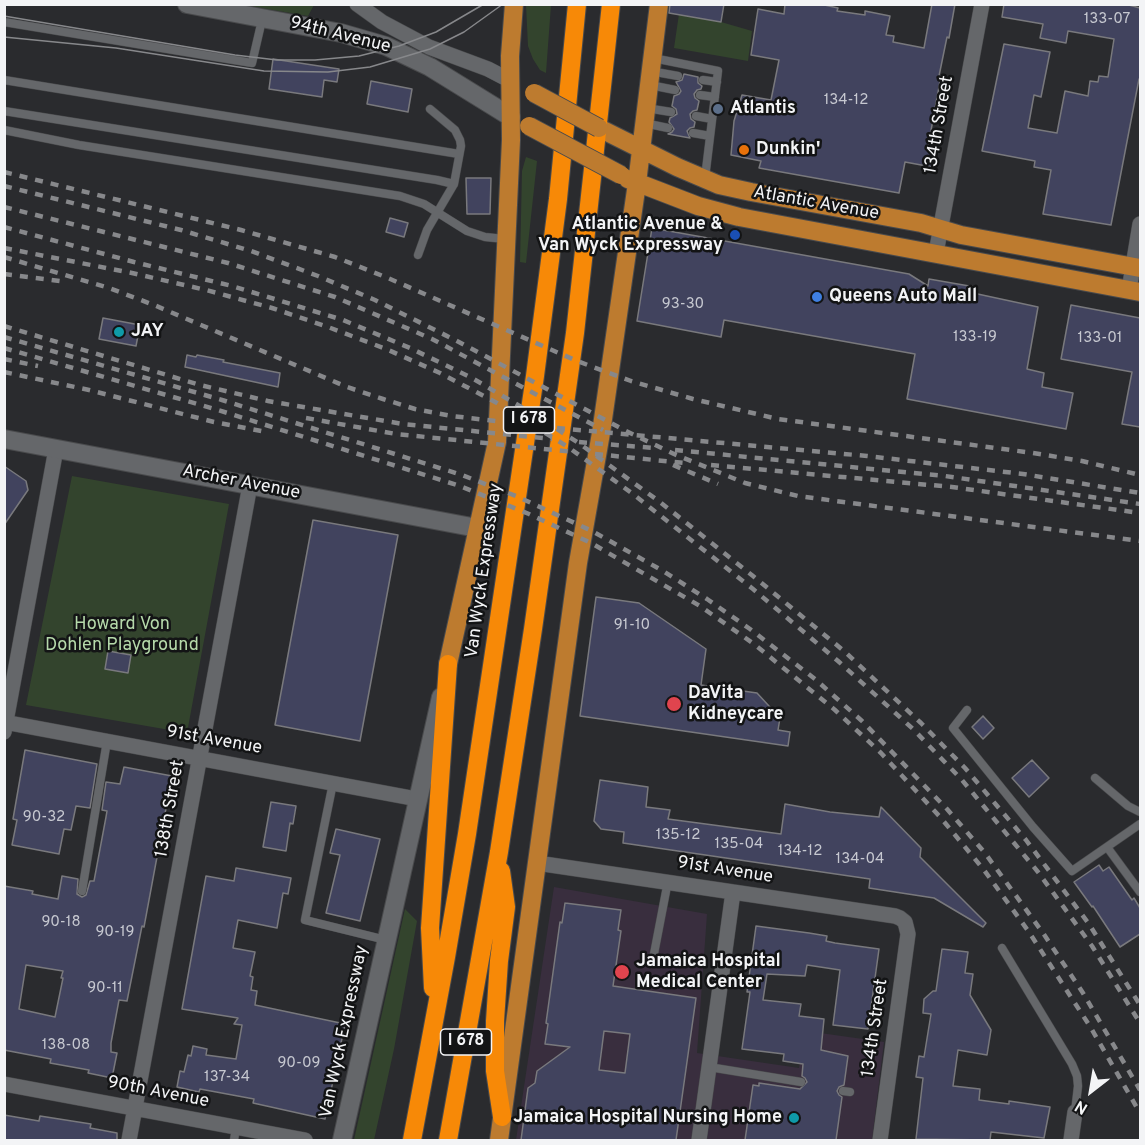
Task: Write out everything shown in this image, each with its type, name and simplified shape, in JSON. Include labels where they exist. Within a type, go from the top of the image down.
[{"type":"highway","name":"Van Wyck Expressway","points":[[412,1140],[475,782],[535,376],[558,199],[577,4]]},
{"type":"highway","name":"I 678","points":[[448,1140],[499,852],[533,629],[575,333],[611,4]]},
{"type":"highway","points":[[435,1019],[430,928],[448,664]]},
{"type":"highway","points":[[499,852],[506,907],[499,961],[495,1021],[495,1071],[502,1117]]},
{"type":"highway","points":[[402,1140],[424,1080]]},
{"type":"main road","name":"94th Avenue","points":[[188,4],[341,33],[394,49],[430,67],[511,117]]},
{"type":"main road","name":"Van Wyck Expressway","points":[[342,1140],[497,442],[507,239],[511,117],[510,56],[514,4]]},
{"type":"main road","points":[[499,1140],[578,563],[601,433],[629,179],[641,149],[658,4]]},
{"type":"main road","name":"Atlantic Avenue","points":[[511,81],[622,140],[705,179],[751,192],[921,223],[961,235],[1137,267]]},
{"type":"main road","name":"Atlantic Avenue","points":[[511,117],[629,179],[698,206],[728,214],[1135,291]]},
{"type":"main road","name":"Archer Avenue","points":[[4,439],[477,528]]},
{"type":"street","name":"94th Avenue","points":[[357,4],[382,22],[429,47],[488,69],[511,81]]},
{"type":"street","name":"134th Street","points":[[936,253],[982,4]]},
{"type":"street","points":[[1135,291],[1140,224]]},
{"type":"street","points":[[5,725],[56,449]]},
{"type":"street","name":"138th Street","points":[[129,1140],[250,485]]},
{"type":"street","name":"91st Avenue","points":[[5,725],[107,741],[417,798]]},
{"type":"street","name":"91st Avenue","points":[[537,863],[895,916],[905,922]]},
{"type":"street","points":[[699,1140],[733,892]]},
{"type":"street","name":"134th Street","points":[[880,1140],[908,933],[905,922]]},
{"type":"street","name":"90th Avenue","points":[[4,1084],[135,1108],[235,1134],[305,1140]]},
{"type":"street","points":[[1071,1140],[1076,1112]]},
{"type":"lane","points":[[4,22],[252,63],[263,18]]},
{"type":"lane","points":[[650,71],[678,76]]},
{"type":"lane","points":[[650,71],[718,71],[705,179]]},
{"type":"lane","points":[[650,71],[675,90]]},
{"type":"lane","points":[[4,80],[459,154]]},
{"type":"lane","points":[[703,80],[717,82]]},
{"type":"lane","points":[[700,95],[715,97]]},
{"type":"lane","points":[[418,255],[424,236],[454,184],[459,154],[460,140],[455,130],[430,109]]},
{"type":"lane","points":[[4,111],[454,184]]},
{"type":"lane","points":[[645,116],[671,112]]},
{"type":"lane","points":[[645,116],[668,128]]},
{"type":"lane","points":[[696,116],[712,119]]},
{"type":"lane","points":[[4,130],[79,145],[400,196],[424,204],[475,235],[507,239]]},
{"type":"lane","points":[[693,133],[710,136]]},
{"type":"lane","points":[[967,710],[953,728],[1071,871],[1140,824]]},
{"type":"lane","points":[[82,891],[107,741]]},
{"type":"lane","points":[[1095,778],[1128,806],[1140,812]]},
{"type":"lane","points":[[333,783],[305,920],[386,940]]},
{"type":"lane","points":[[1107,847],[1140,892]]},
{"type":"lane","points":[[653,959],[668,881]]},
{"type":"lane","points":[[1002,948],[1072,1064],[1078,1086],[1076,1112]]},
{"type":"lane","points":[[709,1067],[801,1082]]},
{"type":"shaded area","name":"Jamaica Hospital Medical Center","points":[[554,887],[707,914],[697,1053],[799,1068],[806,1031],[884,1042],[872,1140],[516,1140]]},
{"type":"green space","points":[[244,5],[314,5],[308,16]]},
{"type":"green space","points":[[526,5],[551,5],[546,73],[540,70],[528,46]]},
{"type":"green space","points":[[679,14],[752,31],[748,61],[674,48]]},
{"type":"green space","points":[[526,157],[537,161],[526,263],[520,262],[522,171]]},
{"type":"green space","name":"Howard Von Dohlen Playground","points":[[72,476],[229,504],[187,733],[26,705]]},
{"type":"green space","points":[[405,909],[417,921],[394,1049],[374,1140],[354,1140]]},
{"type":"building","points":[[670,4],[724,4],[721,22],[669,13]]},
{"type":"building","points":[[785,4],[820,4],[838,8],[837,11],[865,15],[865,11],[890,16],[886,35],[894,36],[893,42],[924,48],[932,4],[955,4],[939,76],[941,76],[928,147],[935,148],[932,167],[905,162],[899,193],[759,168],[761,161],[731,155],[734,121],[742,95],[771,100],[779,60],[751,55],[758,9],[784,14]]},
{"type":"building","points":[[1004,4],[1125,4],[1140,8],[1140,79],[1111,225],[1043,214],[1051,170],[1034,167],[1035,161],[982,151],[1004,44],[1050,52],[1041,97],[1034,95],[1028,128],[1057,133],[1065,91],[1088,96],[1090,81],[1098,82],[1099,76],[1108,77],[1114,39],[1068,31],[1066,43],[1040,38],[1043,24],[1002,17]]},
{"type":"building","points":[[273,59],[339,69],[337,82],[324,80],[322,97],[269,89]]},
{"type":"building","points":[[684,74],[698,77],[698,83],[702,86],[694,94],[699,101],[697,110],[690,114],[691,119],[695,122],[694,127],[687,131],[690,138],[668,134],[674,129],[669,122],[670,118],[677,114],[676,109],[672,106],[674,96],[681,91],[676,82],[682,80]]},
{"type":"building","points":[[371,81],[412,89],[408,112],[367,104]]},
{"type":"building","points":[[466,178],[491,178],[490,214],[467,214]]},
{"type":"building","points":[[390,218],[408,223],[404,237],[386,232]]},
{"type":"building","points":[[652,228],[909,274],[928,286],[929,279],[975,287],[973,293],[1038,307],[1027,369],[1044,373],[1042,387],[1073,393],[1066,429],[907,399],[915,354],[724,320],[721,337],[637,321]]},
{"type":"building","points":[[1071,305],[1140,318],[1140,427],[1122,424],[1132,372],[1061,359]]},
{"type":"building","name":"JAY","points":[[103,318],[140,325],[136,346],[99,339]]},
{"type":"building","points":[[187,355],[224,360],[223,362],[280,373],[278,387],[185,367]]},
{"type":"building","points":[[4,466],[26,481],[28,490],[4,525]]},
{"type":"building","points":[[313,520],[398,535],[360,741],[275,725]]},
{"type":"building","points":[[596,597],[639,603],[706,649],[701,685],[757,693],[780,718],[778,730],[790,732],[788,746],[580,716]]},
{"type":"building","points":[[108,651],[131,655],[128,673],[105,669]]},
{"type":"building","points":[[983,716],[994,728],[983,739],[972,727]]},
{"type":"building","points":[[25,750],[97,764],[90,808],[76,806],[71,830],[64,829],[59,854],[12,845],[17,820],[13,819]]},
{"type":"building","points":[[1032,760],[1049,778],[1029,797],[1012,778]]},
{"type":"building","points":[[124,767],[172,776],[144,927],[142,926],[127,1001],[119,1000],[111,1043],[111,1052],[117,1053],[112,1078],[88,1073],[89,1070],[50,1063],[51,1059],[4,1050],[4,886],[33,891],[32,894],[58,899],[62,876],[78,879],[77,894],[82,897],[86,895],[90,881],[94,881],[106,817],[107,811],[102,810],[106,782],[120,784]],"holes":[[[26,965],[63,971],[55,1017],[19,1009]]]},
{"type":"building","points":[[600,780],[648,787],[646,807],[670,810],[668,819],[781,834],[785,804],[879,817],[881,807],[921,848],[920,857],[986,923],[983,927],[934,898],[869,888],[870,879],[623,843],[624,832],[601,829],[594,821]]},
{"type":"building","points":[[271,802],[296,806],[293,824],[290,823],[286,851],[263,847]]},
{"type":"building","points":[[336,829],[380,839],[360,921],[326,913],[340,855],[330,853]]},
{"type":"building","points":[[1099,865],[1103,871],[1109,867],[1140,908],[1140,934],[1120,947],[1074,882]]},
{"type":"building","points":[[236,868],[291,878],[288,894],[283,893],[277,928],[238,920],[233,948],[255,952],[250,976],[253,977],[251,990],[257,991],[255,1005],[345,1024],[325,1119],[253,1103],[254,1099],[177,1087],[180,1071],[184,1072],[193,1046],[207,1049],[206,1055],[236,1059],[242,1025],[234,1024],[238,1018],[182,1009],[206,876],[234,881]]},
{"type":"building","points":[[565,903],[621,910],[618,930],[621,931],[613,986],[696,998],[676,1140],[521,1140],[528,1088],[535,1083],[537,1071],[570,1047],[545,1044],[560,922],[562,923]],"holes":[[[604,1031],[630,1034],[625,1073],[599,1070]]]},
{"type":"building","points":[[756,926],[827,936],[826,941],[879,949],[868,1029],[833,1025],[840,970],[807,965],[805,976],[767,974],[763,1000],[801,1004],[799,1016],[824,1019],[821,1050],[848,1056],[844,1085],[837,1091],[842,1097],[836,1140],[745,1140],[753,1085],[759,1086],[759,1083],[800,1089],[807,1082],[802,1076],[803,1064],[783,1061],[784,1054],[742,1049]]},
{"type":"building","points":[[942,949],[968,952],[965,973],[973,974],[970,995],[991,1030],[987,1055],[958,1050],[953,1086],[980,1089],[979,1100],[1009,1104],[1009,1101],[1050,1107],[1044,1138],[991,1132],[990,1140],[916,1139],[923,1078],[916,1077],[919,1056],[924,1057],[931,1014],[923,1013],[924,999],[936,991]]},
{"type":"building","points":[[4,1115],[39,1121],[40,1116],[91,1124],[90,1128],[117,1133],[117,1140],[4,1140]]},
{"type":"tram line","points":[[4,16],[235,55],[277,60],[315,60],[359,56],[399,46],[436,32],[484,4]]},
{"type":"tram line","points":[[4,37],[116,48],[264,71],[328,72],[370,67],[430,49],[464,32],[503,4]]},
{"type":"railway","points":[[4,172],[241,230],[335,257],[577,361],[631,381],[693,399],[778,419],[1033,453],[1082,461],[1140,475]]},
{"type":"railway","points":[[4,186],[181,230],[251,251],[318,276],[375,300],[455,340],[626,431],[674,454],[745,483],[798,496],[1140,541]]},
{"type":"railway","points":[[4,207],[228,263],[335,297],[432,339],[603,430]]},
{"type":"railway","points":[[4,227],[232,286],[343,320],[410,348],[472,378],[580,444],[660,502],[753,576],[844,651],[921,723],[965,768],[1026,840],[1089,924],[1140,1005]]},
{"type":"railway","points":[[4,248],[206,290],[272,308],[328,327],[440,373],[497,403],[568,447],[633,494],[753,589],[913,729],[962,780],[1038,872],[1092,946],[1140,1023]]},
{"type":"railway","points":[[4,257],[109,288],[347,387],[383,399],[415,409],[452,416],[530,425]]},
{"type":"railway","points":[[4,274],[60,281]]},
{"type":"railway","points":[[4,326],[200,385],[268,401],[403,424],[552,439]]},
{"type":"railway","points":[[4,337],[222,400],[462,475],[516,496],[592,531],[707,599],[815,679],[862,721],[947,809],[985,853],[1043,933],[1083,993],[1140,1090]]},
{"type":"railway","points":[[4,348],[218,410],[460,486],[529,514],[591,543],[700,606],[754,644],[835,710],[881,753],[941,818],[984,870],[1029,932],[1091,1028],[1140,1113]]},
{"type":"railway","points":[[4,359],[38,366]]},
{"type":"railway","points":[[4,372],[89,390],[214,422],[267,432]]},
{"type":"railway","points":[[306,418],[396,434],[574,452]]},
{"type":"railway","points":[[557,428],[867,456],[1023,474],[1140,493]]},
{"type":"railway","points":[[579,442],[654,448]]},
{"type":"railway","points":[[675,450],[945,476],[1140,504]]},
{"type":"railway","points":[[595,454],[684,463]]},
{"type":"railway","points":[[673,465],[718,484]]},
{"type":"railway","points":[[711,465],[952,487],[1140,513]]},
{"type":"place","name":"Atlantis","points":[[718,109]]},
{"type":"place","name":"Dunkin'","points":[[744,150]]},
{"type":"place","name":"Atlantic Avenue & Van Wyck Expressway","points":[[735,235]]},
{"type":"place","name":"Queens Auto Mall","points":[[817,297]]},
{"type":"place","name":"JAY","points":[[119,332]]},
{"type":"place","name":"DaVita Kidneycare","points":[[674,704]]},
{"type":"place","name":"Jamaica Hospital Medical Center","points":[[622,972]]},
{"type":"place","name":"Jamaica Hospital Nursing Home","points":[[794,1118]]}]
